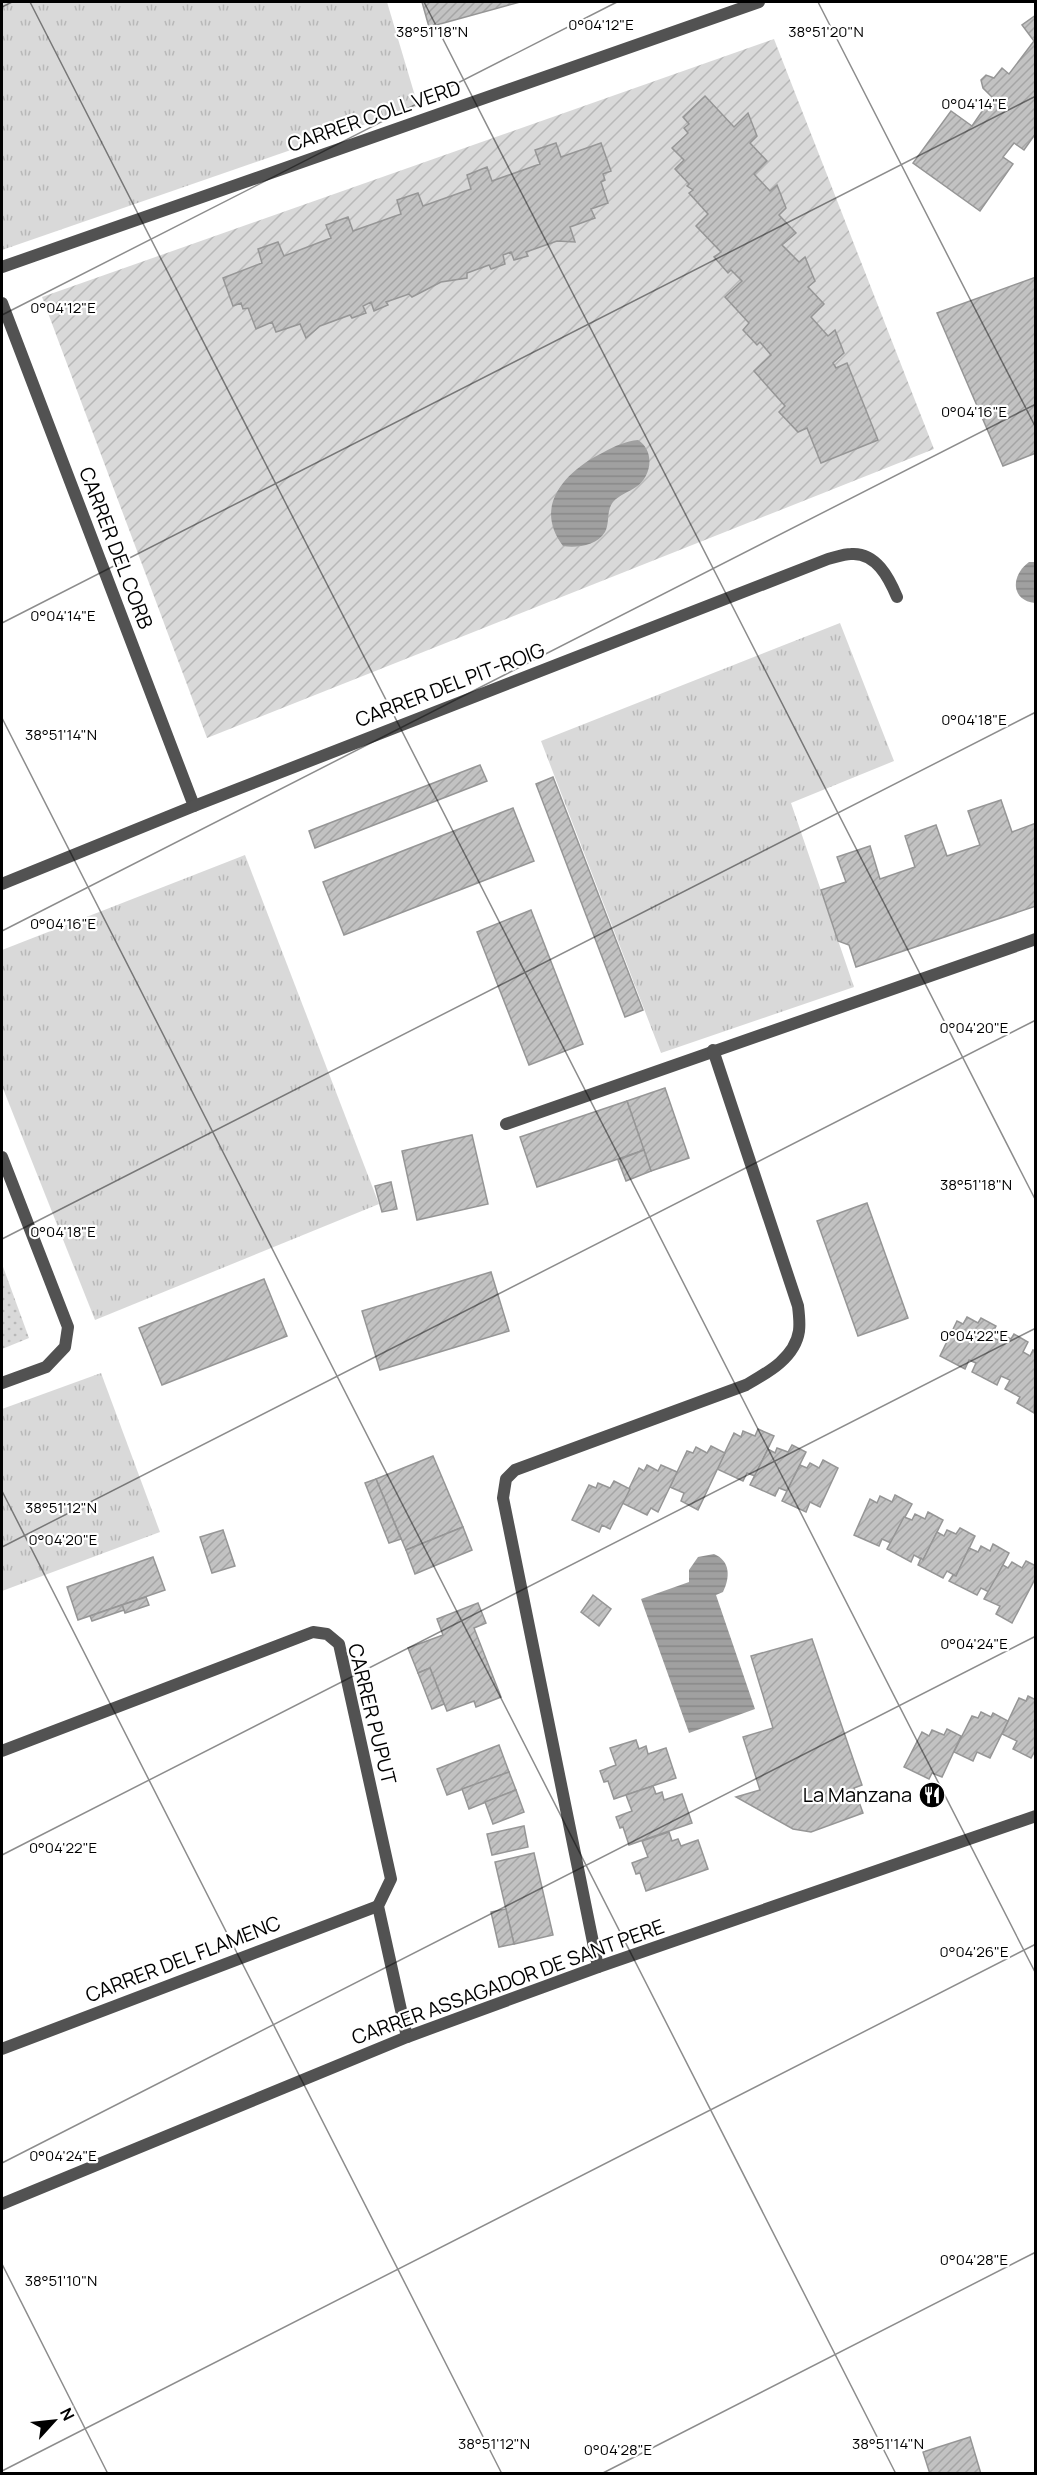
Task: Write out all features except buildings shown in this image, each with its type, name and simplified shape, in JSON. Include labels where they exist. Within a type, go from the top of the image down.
[{"type":"street","name":"CARRER COLL VERD","points":[[2,267],[759,2]]},
{"type":"street","name":"CARRER DEL CORB","points":[[2,303],[194,806]]},
{"type":"street","name":"CARRER DEL PIT-ROIG","points":[[2,884],[194,806],[828,559],[854,553],[873,560],[887,573],[897,597]]},
{"type":"street","points":[[506,1124],[1035,939]]},
{"type":"street","points":[[598,1967],[503,1498],[506,1479],[514,1470],[746,1385],[770,1371],[790,1353],[799,1332],[798,1306],[713,1050]]},
{"type":"street","points":[[2,1157],[68,1327],[65,1347],[46,1367],[2,1383]]},
{"type":"street","name":"CARRER PUPUT","points":[[2,1751],[313,1632],[327,1634],[339,1644],[391,1879],[378,1905]]},
{"type":"street","name":"CARRER ASSAGADOR DE SANT PERE","points":[[2,2204],[407,2037],[598,1967],[1035,1816]]},
{"type":"street","points":[[378,1905],[407,2037]]},
{"type":"street","name":"CARRER DEL FLAMENC","points":[[2,2049],[378,1905]]},
{"type":"green space","points":[[2,2],[387,2],[418,106],[2,250]]},
{"type":"green space","points":[[774,39],[934,449],[207,738],[42,297]]},
{"type":"green space","points":[[840,623],[894,761],[791,803],[854,987],[661,1053],[541,741]]},
{"type":"green space","points":[[245,855],[379,1204],[95,1320],[2,1086],[2,950]]},
{"type":"green space","points":[[2,1264],[29,1338],[2,1349]]},
{"type":"green space","points":[[101,1373],[160,1532],[2,1591],[2,1409]]},
{"type":"shaded area","points":[[638,440],[647,450],[649,457],[645,477],[636,487],[613,502],[605,532],[601,537],[586,545],[563,546],[554,531],[551,517],[558,490],[567,479],[590,460],[616,446]]},
{"type":"shaded area","points":[[1029,562],[1035,562],[1035,603],[1021,597],[1016,586],[1019,573]]},
{"type":"shaded area","points":[[714,1554],[724,1561],[728,1570],[723,1592],[716,1595],[755,1709],[689,1733],[641,1599],[689,1582],[689,1570],[698,1557]]},
{"type":"place","name":"La Manzana","points":[[932,1795]]}]
